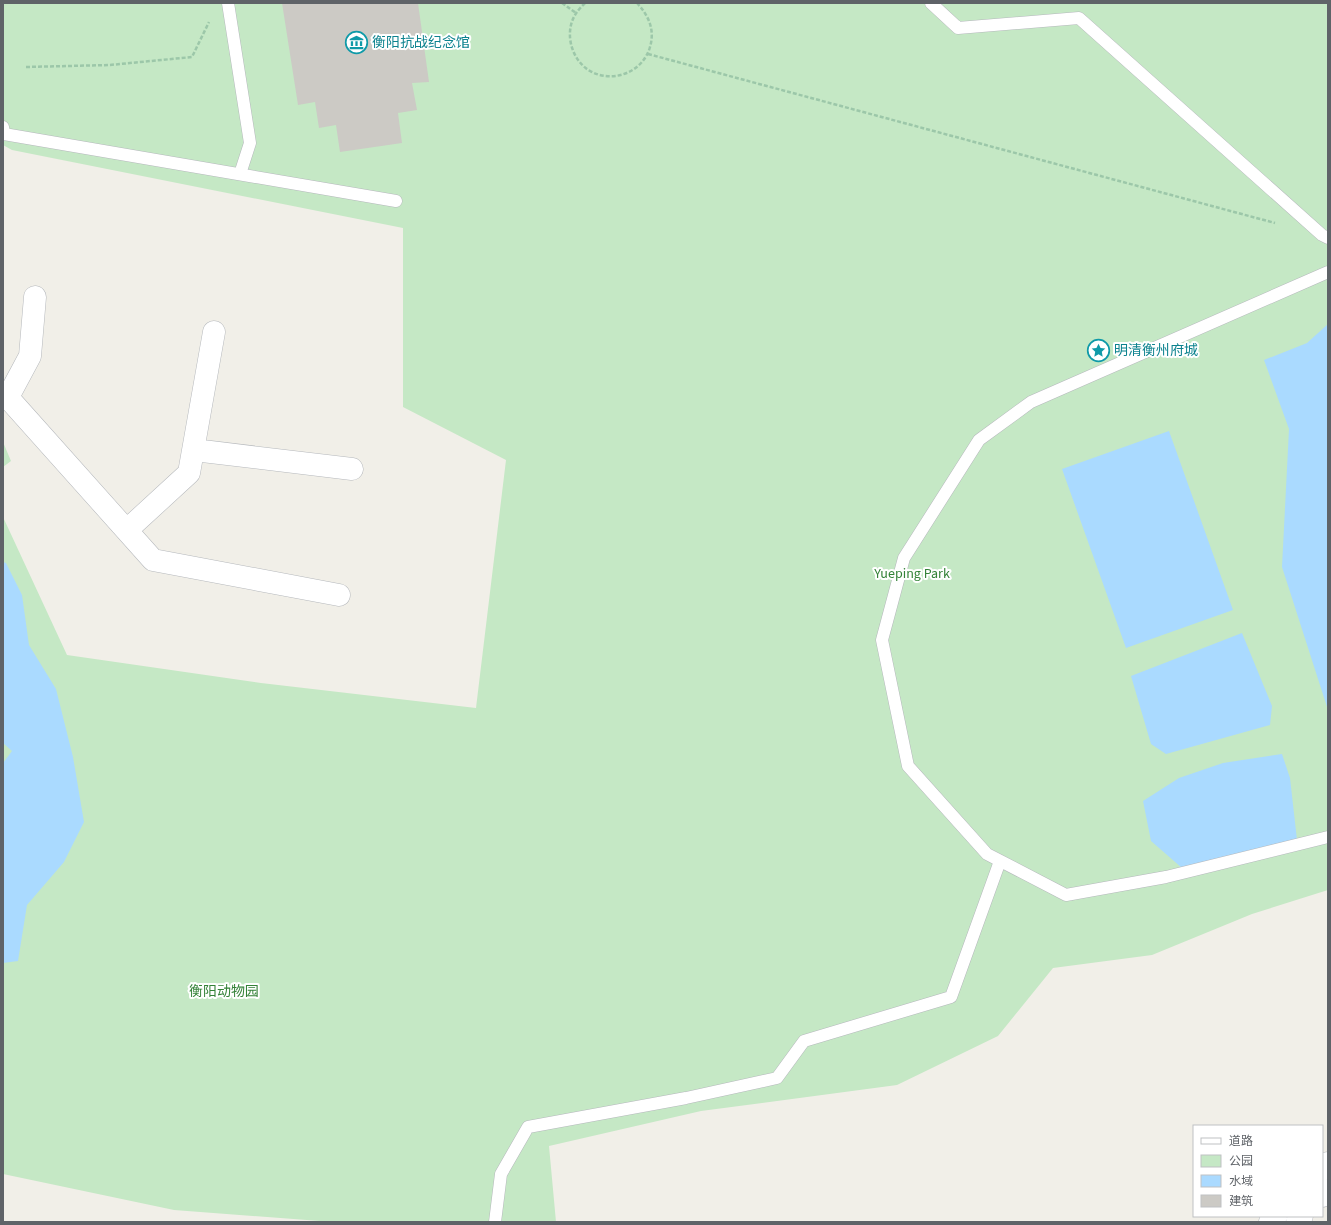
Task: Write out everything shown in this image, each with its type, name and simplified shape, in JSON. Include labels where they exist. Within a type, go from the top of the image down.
[{"type":"street","points":[[35,297],[30,356],[6,394],[153,560],[339,595]]},
{"type":"street","points":[[127,530],[189,474],[214,332]]},
{"type":"street","points":[[194,450],[352,469]]},
{"type":"lane","points":[[228,3],[250,143],[240,174]]},
{"type":"lane","points":[[931,3],[958,28],[1079,18],[1322,235],[1328,238]]},
{"type":"lane","points":[[3,127],[4,134],[396,201]]},
{"type":"lane","points":[[1328,272],[1031,402],[979,440],[904,558],[882,640],[908,766],[987,854],[1066,895],[1166,877],[1328,837]]},
{"type":"lane","points":[[495,1222],[501,1174],[528,1127],[686,1098],[777,1078],[804,1041],[952,997],[1000,861]]},
{"type":"path","points":[[562,3],[576,13]]},
{"type":"path","points":[[585,3],[576,13],[571,25],[570,38],[573,51],[580,62],[590,71],[610,76],[616,76],[629,72],[640,65],[648,54],[652,40],[652,26],[646,14],[637,3]]},
{"type":"path","points":[[26,66],[110,65],[192,57],[212,16]]},
{"type":"path","points":[[648,54],[1276,223]]},
{"type":"green space","name":"Yueping Park","points":[[3,3],[1328,3],[1328,890],[1252,914],[1152,955],[1053,968],[998,1036],[897,1085],[701,1111],[549,1146],[556,1222],[333,1222],[174,1210],[3,1174],[3,517],[67,655],[261,683],[476,708],[506,460],[403,407],[403,228],[12,150],[3,145]]},
{"type":"green space","points":[[3,442],[11,461],[3,467]]},
{"type":"water","points":[[1328,324],[1328,710],[1282,567],[1289,429],[1264,360],[1307,343]]},
{"type":"water","points":[[1169,431],[1233,610],[1126,648],[1062,469]]},
{"type":"water","points":[[3,562],[6,563],[22,595],[29,645],[56,689],[73,757],[84,822],[64,862],[27,905],[18,961],[3,963],[3,763],[12,751],[3,743]]},
{"type":"water","points":[[1242,633],[1272,706],[1270,725],[1166,754],[1151,744],[1131,676]]},
{"type":"water","points":[[1282,754],[1290,778],[1297,840],[1182,868],[1151,841],[1143,801],[1179,778],[1223,763]]},
{"type":"building","name":"衡阳抗战纪念馆","points":[[282,3],[418,3],[429,82],[412,83],[417,110],[398,113],[402,143],[340,152],[336,125],[319,128],[315,102],[298,105]]},
{"type":"place","name":"衡阳抗战纪念馆","points":[[356,42]]},
{"type":"place","name":"明清衡州府城","points":[[1098,350]]},
{"type":"park label","name":"衡阳动物园","points":[[224,991]]}]
